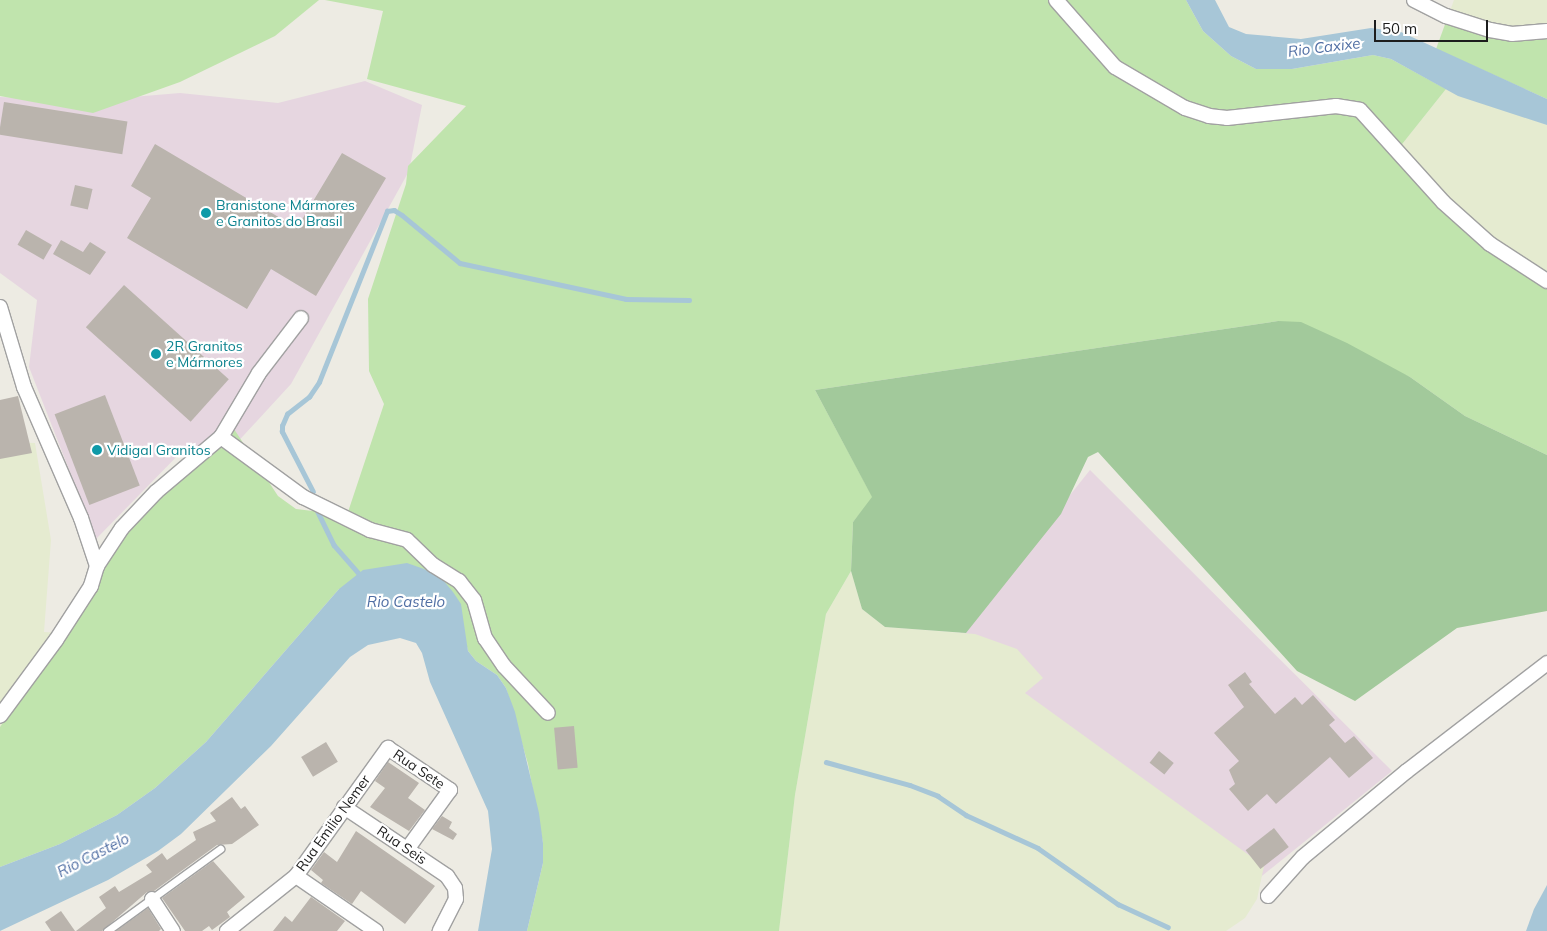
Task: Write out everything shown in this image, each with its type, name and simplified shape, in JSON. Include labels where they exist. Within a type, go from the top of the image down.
[{"type":"street","points":[[1056,0],[1115,66],[1185,108],[1209,116],[1227,118],[1336,106],[1360,110],[1443,202],[1490,244],[1547,281]]},
{"type":"street","points":[[1414,0],[1482,28],[1512,34],[1547,31]]},
{"type":"street","points":[[0,307],[24,387],[81,518],[97,566]]},
{"type":"street","points":[[0,716],[61,632],[90,586],[97,566],[122,528],[156,492],[221,438],[259,373],[301,318]]},
{"type":"street","points":[[221,438],[303,496],[370,530],[407,540],[433,565],[459,581],[474,600],[485,638],[504,666],[548,713]]},
{"type":"street","points":[[1268,896],[1290,870],[1333,832],[1547,663]]},
{"type":"street","name":"Rua Sete","points":[[388,748],[450,790],[408,848]]},
{"type":"street","name":"Rua Emilio Nemer","points":[[227,931],[296,876],[344,806],[388,748]]},
{"type":"street","name":"Rua Seis","points":[[344,806],[447,876],[455,888],[456,899],[451,914],[440,931]]},
{"type":"street","points":[[296,876],[376,931]]},
{"type":"street","points":[[152,899],[173,931]]},
{"type":"lane","points":[[107,931],[220,849]]},
{"type":"shaded area","name":"Branistone Mármores e Granitos do Brasil","points":[[365,81],[422,105],[409,171],[291,384],[220,461],[188,445],[96,539],[29,367],[37,300],[0,273],[0,97],[85,101],[180,93],[278,103]]},
{"type":"shaded area","points":[[1090,470],[1392,771],[1252,884],[945,652]]},
{"type":"green space","points":[[0,0],[319,0],[275,36],[180,82],[93,113],[0,96]]},
{"type":"green space","points":[[325,0],[1186,0],[1203,31],[1231,56],[1256,69],[1292,69],[1373,55],[1391,59],[1446,89],[1395,153],[1419,187],[1484,241],[1547,282],[1547,455],[1465,416],[1410,377],[1278,321],[815,390],[873,498],[853,522],[851,571],[826,614],[795,795],[779,931],[527,931],[543,863],[543,843],[528,764],[506,688],[497,675],[476,661],[468,651],[463,629],[339,589],[206,742],[155,788],[117,815],[60,844],[0,867],[0,727],[36,676],[125,525],[234,429],[278,496],[296,509],[347,515],[384,404],[369,371],[368,299],[406,184],[408,166],[466,106],[367,79],[383,11]]},
{"type":"green space","points":[[1454,0],[1547,0],[1547,34],[1447,19]]},
{"type":"green space","points":[[1447,19],[1547,34],[1547,99],[1436,49]]},
{"type":"green space","points":[[1446,89],[1547,125],[1547,282],[1484,241],[1419,187],[1395,153]]},
{"type":"green space","points":[[1278,321],[1301,322],[1347,343],[1410,377],[1465,416],[1547,455],[1547,611],[1457,628],[1355,701],[1297,671],[1098,452],[1088,457],[1061,514],[966,633],[885,627],[862,609],[851,571],[853,522],[872,497],[815,390]]},
{"type":"green space","points":[[0,442],[35,443],[51,540],[44,632],[60,633],[36,676],[0,727]]},
{"type":"green space","points":[[851,571],[862,609],[885,627],[975,634],[1017,649],[1043,678],[1025,693],[1264,866],[1257,899],[1245,918],[1226,931],[779,931],[795,795],[826,614]]},
{"type":"water","name":"Rio Caxixe","points":[[1186,0],[1215,0],[1229,27],[1246,34],[1301,39],[1371,28],[1401,32],[1547,99],[1547,125],[1458,96],[1391,59],[1373,55],[1292,69],[1256,69],[1231,56],[1203,31]]},
{"type":"water","name":"Rio Castelo","points":[[407,563],[424,569],[443,580],[453,592],[461,604],[468,651],[476,661],[497,675],[506,688],[515,712],[539,813],[543,843],[543,863],[527,931],[478,931],[492,849],[488,811],[430,682],[422,653],[416,643],[400,638],[368,645],[350,657],[271,746],[181,834],[158,851],[108,880],[0,931],[0,867],[60,844],[117,815],[155,788],[206,742],[339,589],[363,570]]},
{"type":"water","points":[[1547,885],[1547,931],[1526,931],[1534,909]]},
{"type":"building","points":[[4,102],[127,122],[122,154],[0,135]]},
{"type":"building","name":"Branistone Mármores e Granitos do Brasil","points":[[155,144],[297,228],[342,153],[386,178],[316,296],[271,269],[247,309],[127,238],[151,198],[131,186]]},
{"type":"building","points":[[75,185],[93,189],[88,210],[70,205]]},
{"type":"building","points":[[26,230],[52,245],[43,260],[18,245]]},
{"type":"building","points":[[61,240],[83,252],[90,242],[106,252],[90,275],[53,254]]},
{"type":"building","name":"2R Granitos e Mármores","points":[[124,285],[229,379],[191,422],[86,327]]},
{"type":"building","name":"Vidigal Granitos","points":[[105,395],[140,486],[89,505],[55,414]]},
{"type":"building","points":[[18,396],[32,453],[0,459],[0,400]]},
{"type":"building","points":[[1245,672],[1252,682],[1249,684],[1275,714],[1295,697],[1302,705],[1313,695],[1335,720],[1329,725],[1345,743],[1354,736],[1373,758],[1349,778],[1330,757],[1276,804],[1267,794],[1248,811],[1229,789],[1235,784],[1229,770],[1239,761],[1214,733],[1244,707],[1228,685]]},
{"type":"building","points":[[574,726],[578,768],[558,770],[554,728]]},
{"type":"building","points":[[326,742],[338,762],[313,777],[301,757]]},
{"type":"building","points":[[1159,751],[1174,763],[1164,775],[1150,763]]},
{"type":"building","points":[[388,762],[419,783],[408,798],[425,810],[409,831],[370,807],[385,788],[375,781]]},
{"type":"building","points":[[232,797],[241,809],[245,806],[259,825],[232,844],[217,845],[154,891],[147,892],[102,931],[76,931],[106,908],[99,897],[115,886],[119,892],[152,872],[146,865],[162,853],[167,860],[196,840],[193,832],[216,821],[210,813]]},
{"type":"building","points":[[442,816],[452,822],[449,828],[457,834],[453,840],[432,829]]},
{"type":"building","points":[[1274,828],[1289,847],[1260,869],[1246,850]]},
{"type":"building","points":[[356,831],[435,886],[405,924],[361,891],[352,904],[321,883],[323,880],[311,870],[324,852],[337,862]]},
{"type":"building","points":[[213,861],[245,897],[227,912],[230,917],[212,930],[209,926],[202,931],[185,931],[162,898]]},
{"type":"building","points":[[311,897],[345,921],[337,931],[273,931],[285,916],[292,922]]},
{"type":"building","points":[[148,908],[161,929],[159,931],[116,931]]},
{"type":"building","points":[[61,911],[75,931],[51,931],[45,922]]},
{"type":"waterway","points":[[313,492],[282,432],[282,426],[287,414],[309,397],[319,382],[387,211],[394,210],[402,215],[460,263],[626,299],[689,300]]},
{"type":"waterway","points":[[317,510],[334,545],[362,577]]},
{"type":"waterway","points":[[826,762],[910,785],[938,796],[966,815],[1038,848],[1118,904],[1168,927]]},
{"type":"place","name":"Branistone Mármores e Granitos do Brasil","points":[[206,213]]},
{"type":"place","name":"2R Granitos e Mármores","points":[[156,354]]},
{"type":"place","name":"Vidigal Granitos","points":[[97,450]]}]
